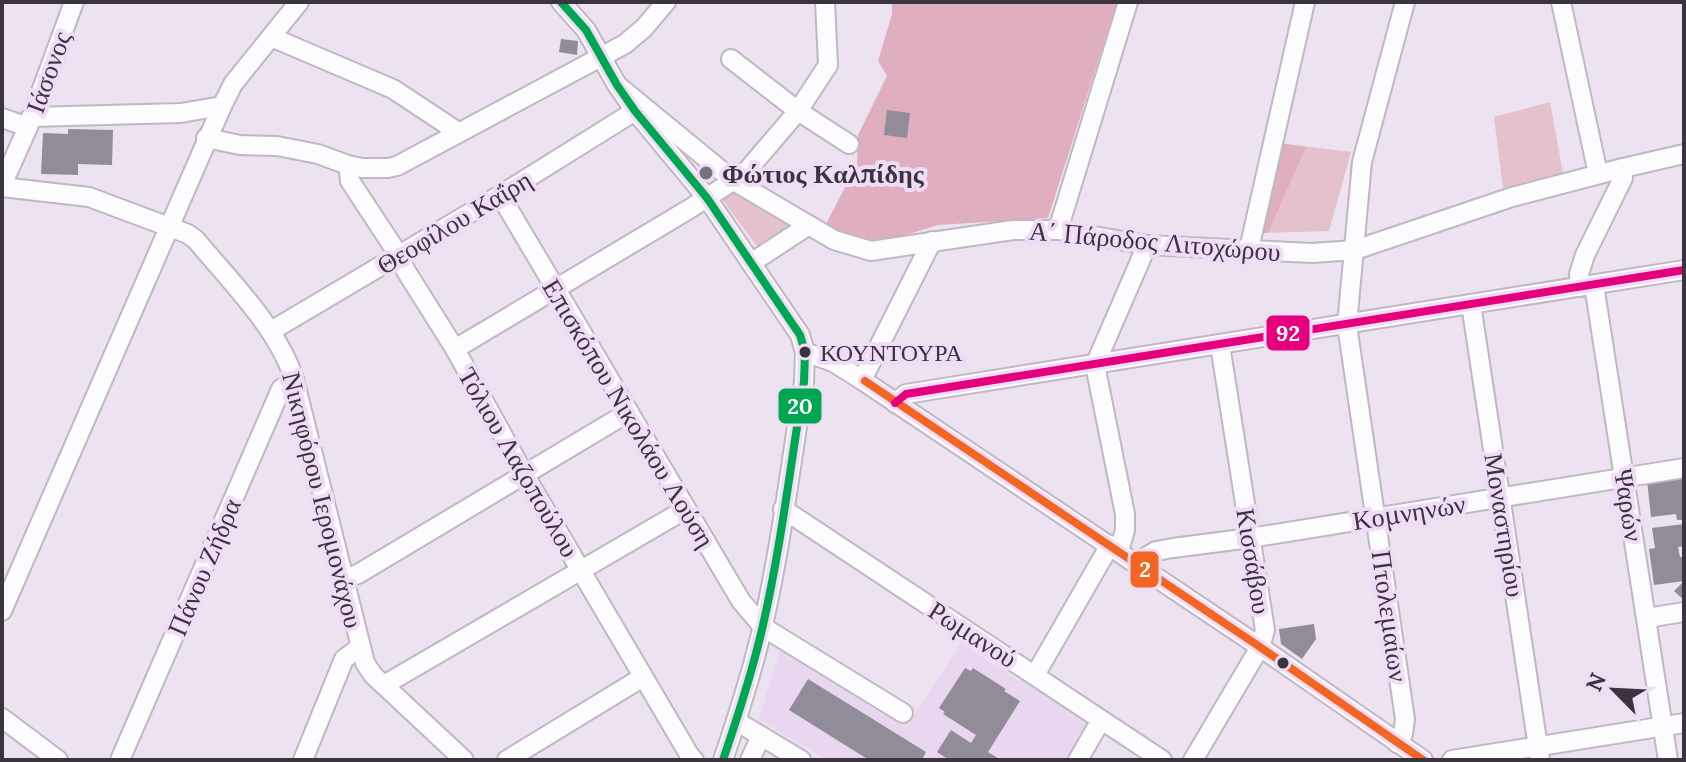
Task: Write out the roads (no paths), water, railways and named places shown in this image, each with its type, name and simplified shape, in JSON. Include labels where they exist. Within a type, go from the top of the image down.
[{"type":"street","name":"Ιάσονος","points":[[2,186],[30,122],[74,2]]},
{"type":"street","points":[[2,611],[206,138],[233,84],[299,2]]},
{"type":"street","points":[[561,2],[586,30],[635,111],[707,198],[800,335],[805,352],[804,382],[763,627],[723,760]]},
{"type":"street","points":[[206,138],[240,145],[277,146],[375,169],[397,166],[625,44],[644,28],[666,2]]},
{"type":"street","points":[[455,349],[745,173],[798,111],[828,65],[825,2]]},
{"type":"street","points":[[1058,230],[1128,2]]},
{"type":"street","points":[[1249,249],[1305,2]]},
{"type":"street","points":[[1397,2],[1418,2]]},
{"type":"street","name":"Πτολεμαίων","points":[[1397,743],[1403,734],[1405,719],[1347,325],[1362,162],[1405,2]]},
{"type":"street","points":[[1561,2],[1598,174]]},
{"type":"street","points":[[271,37],[393,89],[458,132]]},
{"type":"street","points":[[731,59],[798,111],[849,144]]},
{"type":"street","name":"Α΄ Πάροδος Λιτοχώρου","points":[[617,85],[734,181],[834,240],[871,251],[1013,230],[1058,230],[1147,245],[1312,253],[1355,250],[1512,197],[1684,154]]},
{"type":"street","points":[[2,118],[30,122],[181,113],[222,106]]},
{"type":"street","name":"Θεοφίλου Καΐρη","points":[[271,331],[635,111]]},
{"type":"street","name":"Τόλιου Λαζοπούλου","points":[[348,165],[350,181],[455,349],[524,474],[694,760]]},
{"type":"street","name":"Ψαρών","points":[[1623,168],[1623,178],[1585,255],[1579,274],[1587,286],[1624,477],[1668,760]]},
{"type":"street","name":"Νικηφόρου Ιερομονάχου","points":[[2,186],[89,197],[168,226],[196,240],[271,331],[294,379],[365,663],[373,675],[464,760]]},
{"type":"street","name":"Επισκόπου Νικολάου Λούση","points":[[502,194],[741,601],[763,627],[903,713]]},
{"type":"street","points":[[751,263],[809,225]]},
{"type":"street","points":[[862,380],[932,241]]},
{"type":"street","points":[[1035,675],[1125,530],[1125,514],[1095,365],[1147,245]]},
{"type":"street","points":[[895,403],[906,394],[1684,270]]},
{"type":"street","name":"Μοναστηρίου","points":[[1471,304],[1539,753]]},
{"type":"street","name":"Κισσάβου","points":[[1193,760],[1260,647],[1265,630],[1220,345]]},
{"type":"street","points":[[805,352],[833,362],[862,380],[1423,760]]},
{"type":"street","name":"Πάνου Ζήδρα","points":[[120,760],[281,389],[294,379]]},
{"type":"street","points":[[344,579],[358,574],[629,412]]},
{"type":"street","name":"Κομνηνών","points":[[1136,563],[1156,551],[1684,468]]},
{"type":"street","points":[[384,685],[686,509]]},
{"type":"street","name":"Ρωμανού","points":[[783,509],[1162,760]]},
{"type":"street","points":[[1647,618],[1684,612]]},
{"type":"street","points":[[303,760],[344,659],[360,647]]},
{"type":"street","points":[[507,760],[643,677]]},
{"type":"street","points":[[2,718],[58,760]]},
{"type":"street","points":[[1078,760],[1101,720]]},
{"type":"street","points":[[736,721],[801,760]]},
{"type":"street","points":[[1452,760],[1539,753],[1684,723]]},
{"type":"street","points":[[750,760],[761,736]]},
{"type":"place","name":"Φώτιος Καλπίδης","points":[[706,173]]},
{"type":"place","name":"ΚΟΥΝΤΟΥΡΑ","points":[[805,352]]}]
